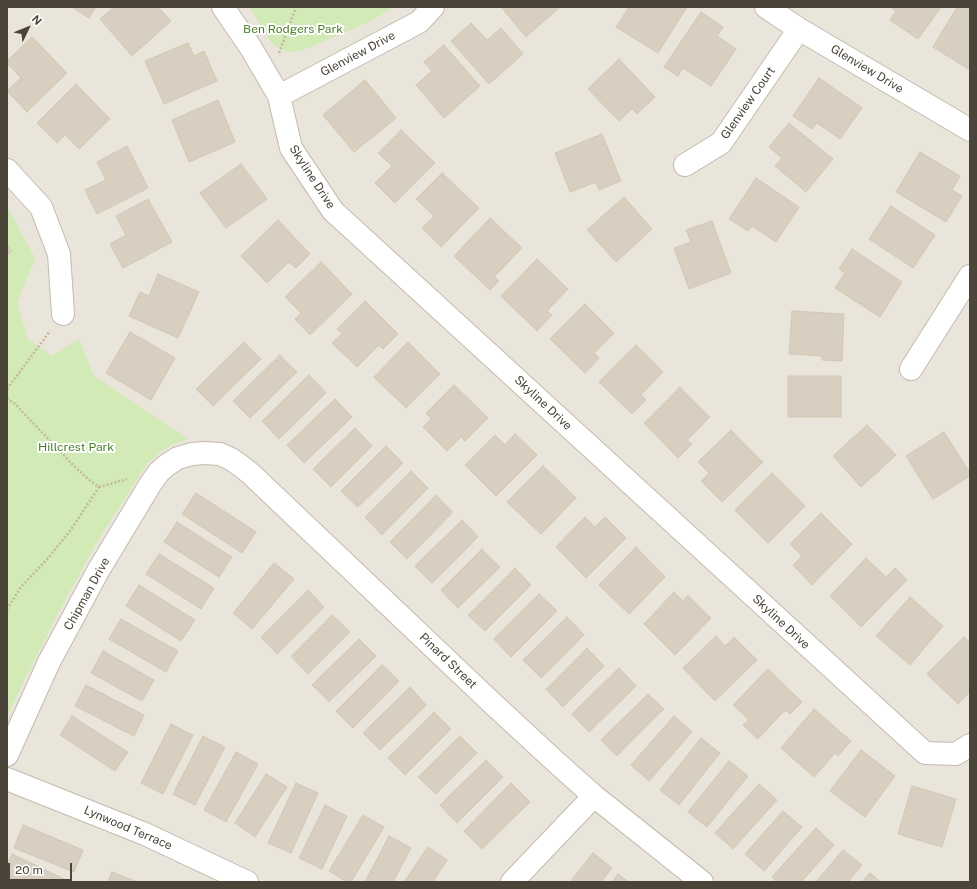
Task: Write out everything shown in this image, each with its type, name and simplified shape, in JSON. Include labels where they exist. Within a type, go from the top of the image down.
[{"type":"street","name":"Skyline Drive","points":[[222,7],[251,48],[274,88],[291,148],[333,211],[925,753],[956,754],[970,745]]},
{"type":"street","name":"Glenview Drive","points":[[274,88],[418,22],[433,7]]},
{"type":"street","name":"Glenview Drive","points":[[766,7],[799,29],[970,130]]},
{"type":"street","name":"Glenview Court","points":[[685,165],[721,143],[799,29]]},
{"type":"street","points":[[7,170],[42,207],[59,254],[63,314]]},
{"type":"street","points":[[911,369],[970,276]]},
{"type":"street","name":"Chipman Drive","points":[[7,755],[49,662],[98,571],[147,490],[159,472],[167,465],[178,458],[192,454]]},
{"type":"street","name":"Pinard Street","points":[[192,454],[220,454],[241,466],[557,763],[594,796],[702,882]]},
{"type":"street","name":"Lynwood Terrace","points":[[7,779],[145,834],[247,882]]},
{"type":"street","points":[[512,882],[594,796]]},
{"type":"path","points":[[274,88],[296,7]]},
{"type":"path","points":[[7,389],[63,314]]},
{"type":"path","points":[[7,398],[15,404],[74,466],[99,487]]},
{"type":"path","points":[[7,610],[21,587],[49,557],[70,531],[99,487],[133,477]]},
{"type":"shaded area","points":[[7,7],[970,7],[970,882],[7,882]]},
{"type":"green space","name":"Ben Rodgers Park","points":[[250,7],[393,7],[373,20],[308,48],[294,52],[287,51],[274,45]]},
{"type":"green space","name":"Hillcrest Park","points":[[7,206],[35,258],[17,303],[28,339],[52,356],[79,339],[94,376],[188,439],[173,444],[161,451],[146,465],[97,542],[56,617],[7,716]]},
{"type":"building","points":[[72,7],[96,7],[89,18]]},
{"type":"building","points":[[114,7],[158,7],[171,21],[132,56],[100,19]]},
{"type":"building","points":[[560,7],[526,37],[502,8]]},
{"type":"building","points":[[629,7],[687,7],[658,53],[616,27]]},
{"type":"building","points":[[890,7],[941,7],[918,39],[890,20],[896,11]]},
{"type":"building","points":[[957,7],[970,7],[970,70],[933,47]]},
{"type":"building","points":[[701,12],[723,27],[717,36],[736,49],[711,86],[683,68],[678,76],[664,67]]},
{"type":"building","points":[[471,23],[487,40],[501,28],[523,54],[489,84],[451,41]]},
{"type":"building","points":[[32,37],[67,73],[27,112],[7,91],[21,78],[7,63],[7,61]]},
{"type":"building","points":[[188,43],[194,56],[204,51],[217,81],[164,104],[145,61]]},
{"type":"building","points":[[444,45],[480,86],[444,118],[416,85],[432,71],[424,62]]},
{"type":"building","points":[[619,59],[655,97],[637,114],[632,109],[619,121],[588,89]]},
{"type":"building","points":[[819,78],[862,108],[840,139],[817,123],[812,129],[793,116]]},
{"type":"building","points":[[365,80],[396,118],[354,152],[323,115]]},
{"type":"building","points":[[76,84],[110,119],[79,149],[65,135],[57,143],[37,123]]},
{"type":"building","points":[[218,100],[235,142],[189,162],[172,120]]},
{"type":"building","points":[[789,123],[833,159],[806,192],[775,166],[782,158],[769,147]]},
{"type":"building","points":[[401,130],[435,163],[395,203],[375,183],[392,166],[378,153]]},
{"type":"building","points":[[602,134],[621,181],[599,190],[596,182],[570,192],[555,153]]},
{"type":"building","points":[[127,146],[148,188],[97,214],[85,190],[106,180],[97,162]]},
{"type":"building","points":[[920,152],[960,176],[952,190],[962,196],[946,222],[896,192]]},
{"type":"building","points":[[241,164],[267,199],[226,228],[200,193]]},
{"type":"building","points":[[442,173],[479,208],[441,247],[422,228],[434,216],[416,199]]},
{"type":"building","points":[[756,178],[799,207],[776,242],[752,226],[748,231],[729,219]]},
{"type":"building","points":[[624,197],[652,229],[616,262],[587,230]]},
{"type":"building","points":[[148,199],[172,242],[123,268],[110,244],[126,235],[116,216]]},
{"type":"building","points":[[891,206],[935,235],[913,268],[869,239]]},
{"type":"building","points":[[490,218],[522,248],[494,277],[499,281],[490,290],[454,256]]},
{"type":"building","points":[[278,220],[310,254],[296,268],[289,262],[267,283],[241,256]]},
{"type":"building","points":[[712,221],[731,273],[689,289],[674,248],[691,242],[686,230]]},
{"type":"building","points":[[7,245],[12,251],[7,255]]},
{"type":"building","points":[[852,249],[902,282],[880,317],[835,288],[845,273],[839,269]]},
{"type":"building","points":[[537,259],[568,289],[547,311],[552,315],[537,331],[501,296]]},
{"type":"building","points":[[321,262],[352,294],[310,335],[295,319],[301,313],[285,297]]},
{"type":"building","points":[[158,274],[199,292],[178,338],[129,316],[140,292],[149,296]]},
{"type":"building","points":[[365,301],[398,334],[383,349],[379,345],[357,367],[332,343],[342,334],[337,329]]},
{"type":"building","points":[[585,304],[614,333],[594,353],[599,358],[585,373],[550,339]]},
{"type":"building","points":[[792,311],[844,314],[842,361],[822,360],[822,356],[789,354]]},
{"type":"building","points":[[130,332],[175,358],[151,400],[106,373]]},
{"type":"building","points":[[244,342],[261,359],[213,406],[196,389]]},
{"type":"building","points":[[408,342],[440,374],[406,408],[374,377]]},
{"type":"building","points":[[636,345],[663,372],[641,395],[646,400],[632,414],[599,382]]},
{"type":"building","points":[[280,355],[297,372],[250,418],[233,401]]},
{"type":"building","points":[[309,375],[326,393],[279,439],[262,421]]},
{"type":"building","points":[[788,376],[841,376],[841,417],[788,417]]},
{"type":"building","points":[[454,385],[488,418],[465,441],[461,437],[447,451],[423,427],[431,419],[426,413]]},
{"type":"building","points":[[680,387],[710,417],[687,440],[692,444],[678,458],[644,423]]},
{"type":"building","points":[[335,399],[352,417],[304,463],[287,445]]},
{"type":"building","points":[[867,425],[896,455],[861,487],[833,456]]},
{"type":"building","points":[[355,428],[372,446],[331,487],[313,469]]},
{"type":"building","points":[[731,430],[763,462],[722,502],[701,481],[709,473],[698,462]]},
{"type":"building","points":[[944,432],[970,473],[970,476],[933,499],[906,456]]},
{"type":"building","points":[[515,434],[537,455],[496,496],[465,465],[495,435],[505,445]]},
{"type":"building","points":[[386,446],[403,463],[358,507],[341,491]]},
{"type":"building","points":[[543,466],[576,498],[541,534],[507,502]]},
{"type":"building","points":[[411,471],[428,488],[382,535],[365,517]]},
{"type":"building","points":[[772,473],[805,506],[768,543],[735,510]]},
{"type":"building","points":[[196,493],[256,532],[242,553],[182,514]]},
{"type":"building","points":[[436,495],[453,512],[407,559],[390,542]]},
{"type":"building","points":[[821,513],[852,544],[812,585],[793,565],[802,556],[790,544]]},
{"type":"building","points":[[585,517],[595,527],[605,517],[626,538],[586,578],[556,547]]},
{"type":"building","points":[[462,520],[478,537],[432,583],[415,566]]},
{"type":"building","points":[[177,522],[232,557],[219,577],[164,542]]},
{"type":"building","points":[[636,547],[665,577],[629,614],[599,585]]},
{"type":"building","points":[[482,549],[500,567],[458,608],[441,590]]},
{"type":"building","points":[[159,554],[214,588],[201,609],[146,574]]},
{"type":"building","points":[[866,558],[886,577],[895,568],[907,580],[861,627],[830,596]]},
{"type":"building","points":[[274,563],[294,579],[252,629],[233,613]]},
{"type":"building","points":[[515,568],[531,585],[485,631],[468,615]]},
{"type":"building","points":[[139,585],[195,620],[181,641],[126,606]]},
{"type":"building","points":[[308,590],[324,607],[277,654],[261,637]]},
{"type":"building","points":[[674,592],[683,601],[688,595],[711,618],[675,655],[644,624]]},
{"type":"building","points":[[539,594],[557,611],[511,657],[494,639]]},
{"type":"building","points":[[910,597],[943,626],[910,665],[876,636]]},
{"type":"building","points":[[332,615],[350,632],[308,674],[291,656]]},
{"type":"building","points":[[567,617],[584,635],[541,678],[523,660]]},
{"type":"building","points":[[121,619],[178,651],[166,672],[109,639]]},
{"type":"building","points":[[716,636],[725,646],[734,637],[757,660],[715,701],[683,668]]},
{"type":"building","points":[[964,637],[970,643],[970,692],[958,704],[927,674]]},
{"type":"building","points":[[359,639],[376,656],[329,702],[312,685]]},
{"type":"building","points":[[587,648],[604,666],[563,707],[546,689]]},
{"type":"building","points":[[103,651],[154,680],[142,701],[91,673]]},
{"type":"building","points":[[382,665],[399,681],[353,728],[336,711]]},
{"type":"building","points":[[619,668],[636,686],[589,732],[572,714]]},
{"type":"building","points":[[768,669],[802,702],[790,714],[785,710],[758,739],[743,725],[749,720],[733,705]]},
{"type":"building","points":[[86,685],[144,715],[134,736],[75,706]]},
{"type":"building","points":[[410,687],[426,705],[380,750],[363,733]]},
{"type":"building","points":[[648,694],[664,709],[617,756],[601,740]]},
{"type":"building","points":[[814,709],[851,741],[838,756],[835,753],[814,777],[781,748]]},
{"type":"building","points":[[434,712],[451,729],[405,775],[388,758]]},
{"type":"building","points":[[72,716],[128,752],[115,771],[60,735]]},
{"type":"building","points":[[674,716],[692,732],[649,781],[631,765]]},
{"type":"building","points":[[171,724],[193,735],[163,794],[141,783]]},
{"type":"building","points":[[203,736],[225,747],[195,805],[173,794]]},
{"type":"building","points":[[460,736],[477,753],[436,794],[418,777]]},
{"type":"building","points":[[701,738],[720,753],[679,805],[660,790]]},
{"type":"building","points":[[861,750],[895,776],[865,817],[830,791]]},
{"type":"building","points":[[236,752],[258,764],[226,822],[204,810]]},
{"type":"building","points":[[486,760],[503,777],[457,823],[440,805]]},
{"type":"building","points":[[729,761],[748,776],[707,827],[688,812]]},
{"type":"building","points":[[266,774],[287,787],[255,837],[235,823]]},
{"type":"building","points":[[296,783],[318,793],[291,853],[268,843]]},
{"type":"building","points":[[511,783],[530,802],[482,849],[464,831]]},
{"type":"building","points":[[759,784],[777,800],[733,849],[715,833]]},
{"type":"building","points":[[912,786],[956,799],[942,847],[898,834]]},
{"type":"building","points":[[325,805],[347,816],[322,869],[299,858]]},
{"type":"building","points":[[783,811],[802,827],[764,871],[745,854]]},
{"type":"building","points":[[363,815],[384,827],[351,882],[347,882],[329,871]]},
{"type":"building","points":[[23,825],[83,850],[74,872],[14,848]]},
{"type":"building","points":[[816,828],[834,845],[801,882],[777,882],[772,877]]},
{"type":"building","points":[[389,836],[411,848],[393,882],[365,882]]},
{"type":"building","points":[[428,847],[447,860],[433,882],[404,882]]},
{"type":"building","points":[[843,850],[862,865],[848,882],[816,882]]},
{"type":"building","points":[[593,853],[612,868],[601,882],[570,882]]},
{"type":"building","points":[[12,854],[66,880],[65,882],[12,882],[7,880],[7,865]]},
{"type":"building","points":[[112,872],[135,881],[135,882],[108,882]]},
{"type":"building","points":[[870,873],[881,882],[862,882]]},
{"type":"building","points":[[618,874],[629,882],[612,882]]}]
